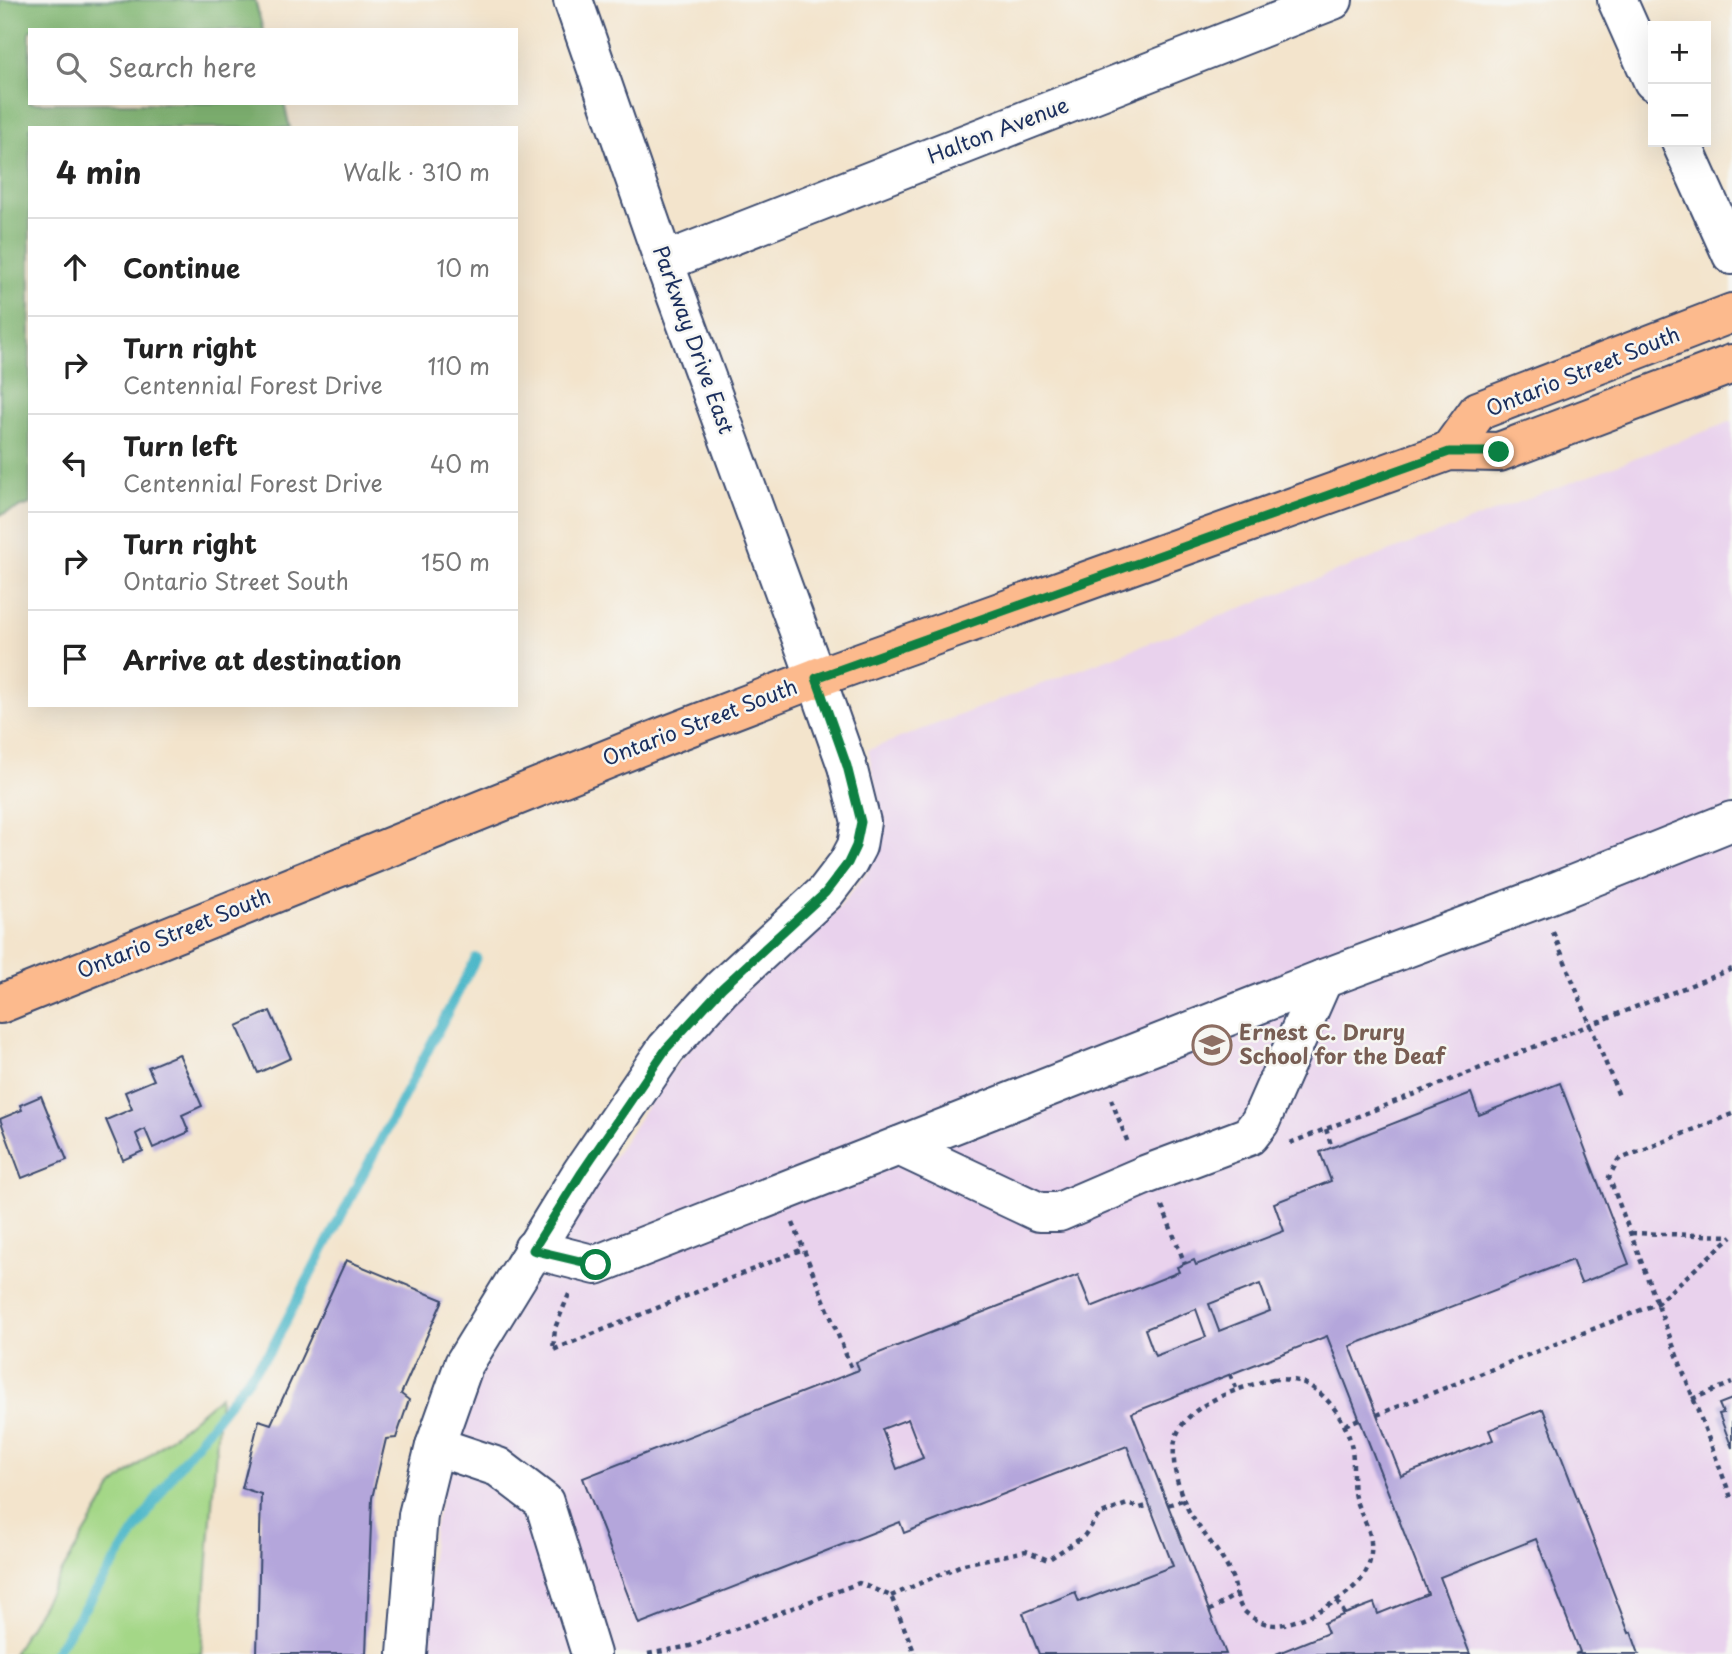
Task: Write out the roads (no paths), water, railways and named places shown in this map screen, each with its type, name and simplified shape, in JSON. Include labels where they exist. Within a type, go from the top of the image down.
[{"type":"main road","name":"Ontario Street South","points":[[1449,452],[1478,411],[1732,313]]},
{"type":"main road","name":"Ontario Street South","points":[[0,1004],[665,736],[816,678],[1449,452],[1499,452],[1732,364]]},
{"type":"street","name":"Parkway Drive East","points":[[408,1654],[418,1516],[435,1446],[464,1364],[604,1138],[666,1049],[722,988],[825,893],[848,863],[856,846],[861,822],[847,766],[664,262],[573,0]]},
{"type":"street","name":"Halton Avenue","points":[[664,262],[1333,0]]},
{"type":"street","points":[[1617,0],[1648,69]]},
{"type":"street","points":[[1683,147],[1732,255]]},
{"type":"street","points":[[533,1250],[596,1265],[1732,821]]},
{"type":"street","points":[[899,1146],[1039,1212],[1059,1212],[1145,1175],[1250,1136],[1260,1122],[1323,979]]},
{"type":"street","points":[[435,1446],[498,1467],[544,1502],[591,1654]]},
{"type":"waterway","points":[[54,1654],[175,1471],[272,1348],[476,958]]},
{"type":"place","name":"Ernest C. Drury School for the Deaf","points":[[1212,1045]]}]
